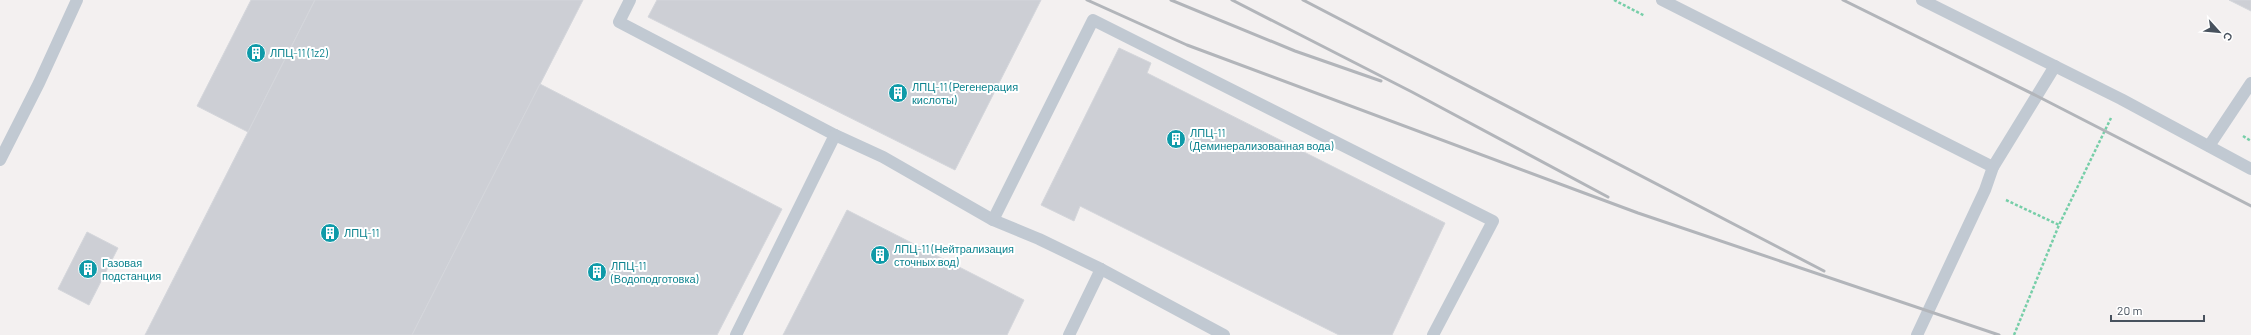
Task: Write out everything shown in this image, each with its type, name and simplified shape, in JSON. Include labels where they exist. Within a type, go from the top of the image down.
[{"type":"lane","points":[[0,160],[39,83],[77,0]]},
{"type":"lane","points":[[630,0],[619,22],[835,135],[884,157],[993,220],[1039,239],[1101,269],[1224,335]]},
{"type":"lane","points":[[1662,0],[1993,167]]},
{"type":"lane","points":[[1922,0],[2121,99],[2251,169]]},
{"type":"lane","points":[[993,220],[1093,20],[1493,221],[1433,335]]},
{"type":"lane","points":[[1917,335],[1985,190],[1993,167],[2055,66]]},
{"type":"lane","points":[[2209,146],[2224,126],[2251,83]]},
{"type":"lane","points":[[736,335],[835,135]]},
{"type":"lane","points":[[1069,335],[1101,269]]},
{"type":"path","points":[[2014,335],[2066,212],[2103,130],[2121,99]]},
{"type":"path","points":[[2224,126],[2251,141]]},
{"type":"building","name":"ЛПЦ-11 (1z2)","points":[[251,0],[315,0],[248,132],[197,106]]},
{"type":"building","name":"ЛПЦ-11","points":[[315,0],[583,0],[412,335],[145,335]]},
{"type":"building","name":"ЛПЦ-11 (Регенерация кислоты)","points":[[657,0],[1041,0],[955,170],[648,17]]},
{"type":"building","points":[[2229,0],[2251,0],[2251,11]]},
{"type":"building","name":"ЛПЦ-11 (Деминерализованная вода)","points":[[1119,48],[1151,63],[1147,73],[1445,223],[1392,335],[1339,335],[1080,206],[1074,221],[1041,205]]},
{"type":"building","name":"ЛПЦ-11 (Водоподготовка)","points":[[540,84],[782,209],[717,335],[412,335]]},
{"type":"building","name":"ЛПЦ-11 (Нейтрализация сточных вод)","points":[[847,210],[1024,300],[1007,335],[783,335]]},
{"type":"building","name":"Газовая подстанция","points":[[87,232],[118,248],[89,305],[58,289]]},
{"type":"railway","points":[[1087,0],[1187,45],[1638,213],[1999,335]]},
{"type":"railway","points":[[1171,0],[1295,51],[1381,81]]},
{"type":"railway","points":[[1232,0],[1412,92],[1608,197]]},
{"type":"railway","points":[[1303,0],[1824,271]]},
{"type":"railway","points":[[1843,0],[2037,96],[2251,206]]},
{"type":"place","name":"ЛПЦ-11 (1z2)","points":[[256,53]]},
{"type":"place","name":"ЛПЦ-11 (Регенерация кислоты)","points":[[898,93]]},
{"type":"place","name":"ЛПЦ-11 (Деминерализованная вода)","points":[[1176,139]]},
{"type":"place","name":"ЛПЦ-11","points":[[330,233]]},
{"type":"place","name":"ЛПЦ-11 (Нейтрализация сточных вод)","points":[[880,255]]},
{"type":"place","name":"Газовая подстанция","points":[[88,269]]},
{"type":"place","name":"ЛПЦ-11 (Водоподготовка)","points":[[597,272]]}]
